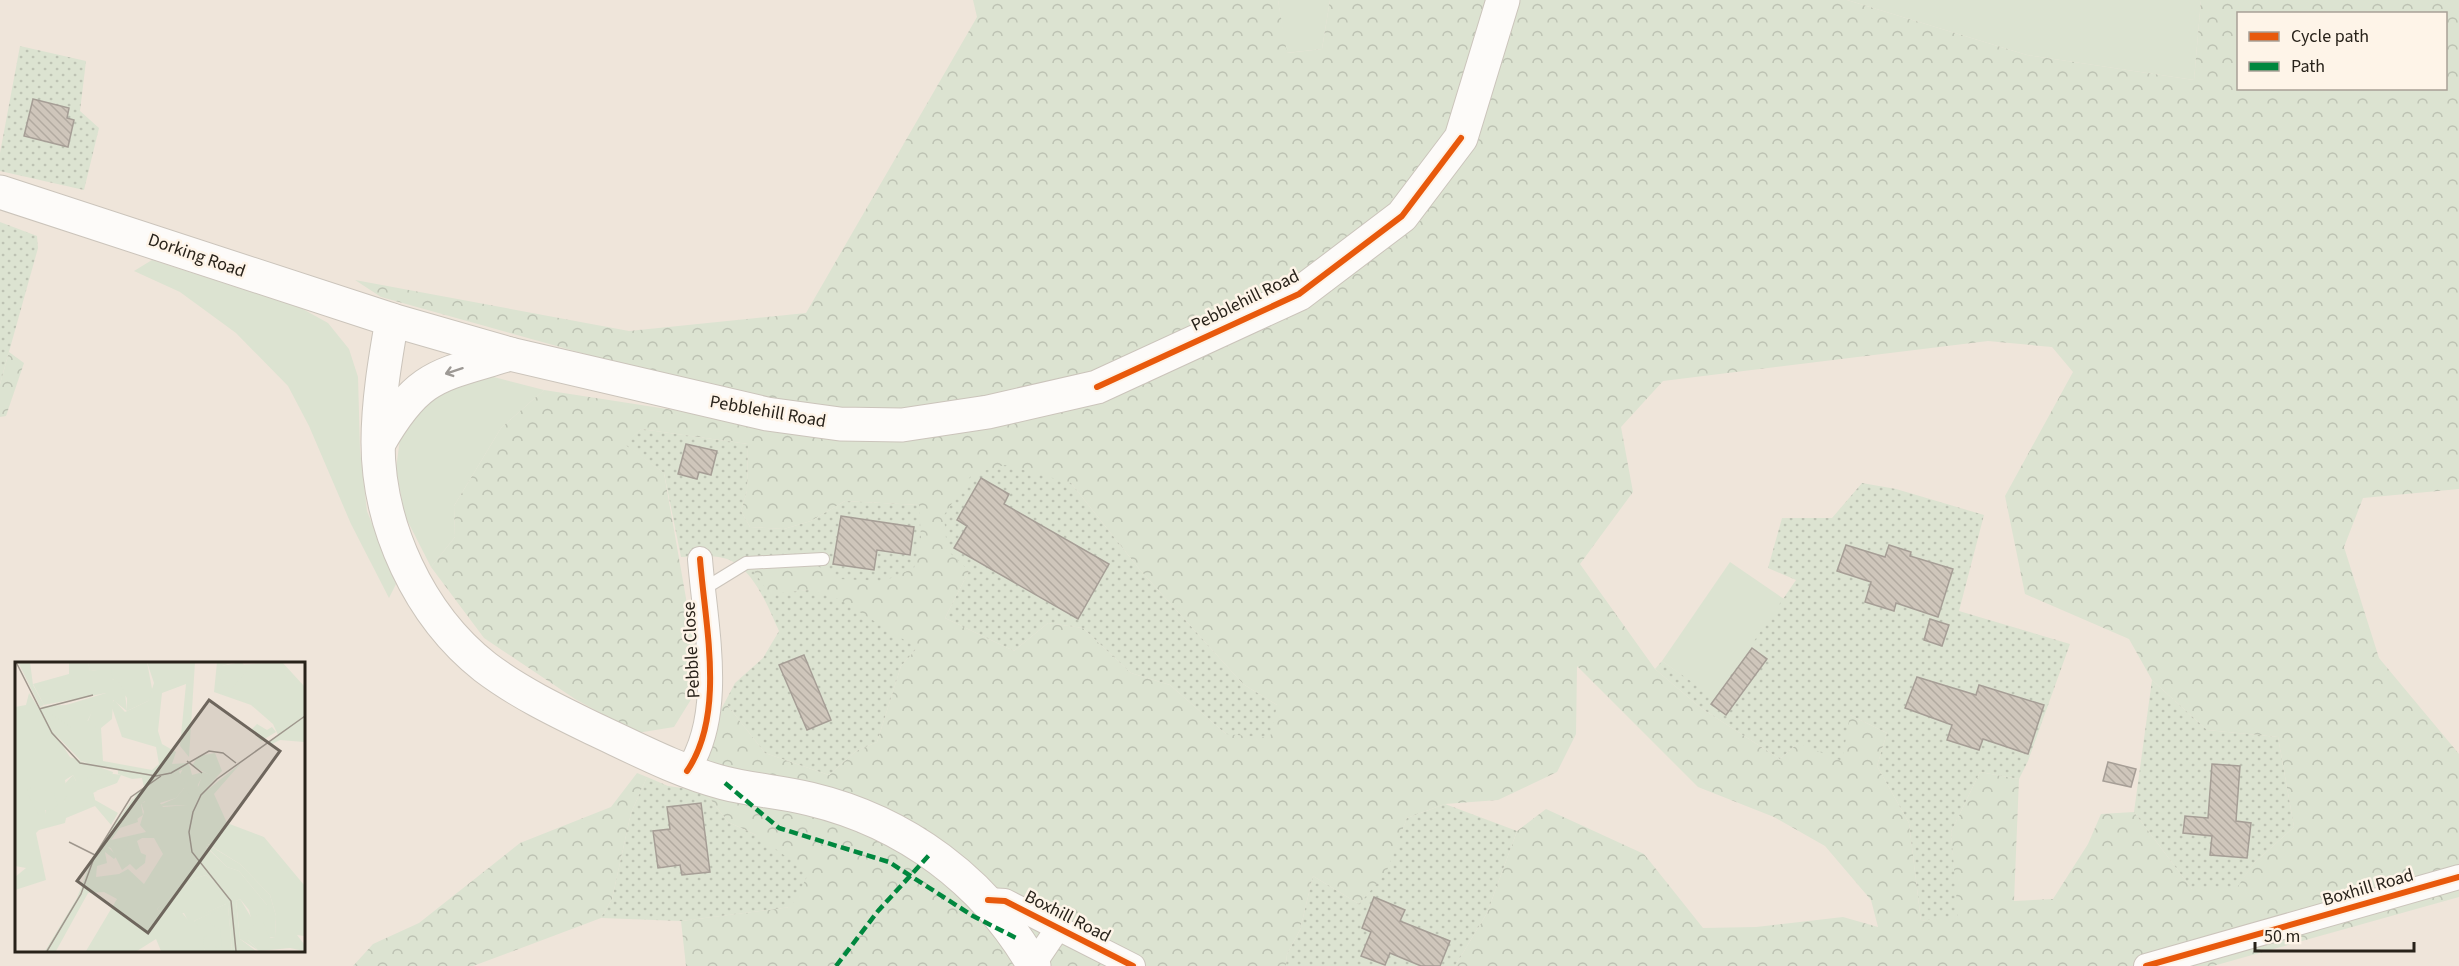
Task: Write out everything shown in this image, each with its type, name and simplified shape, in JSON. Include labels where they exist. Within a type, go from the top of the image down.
[{"type":"main road","name":"Pebblehill Road","points":[[392,320],[510,354],[767,414],[840,424],[902,425],[988,412],[1097,387],[1299,294],[1402,216],[1461,138],[1503,0]]},
{"type":"main road","name":"Dorking Road","points":[[0,192],[392,320]]},
{"type":"main road","points":[[392,320],[381,399],[378,444],[385,500],[399,550],[422,595],[450,633],[484,665],[520,691],[687,771],[725,783],[811,799],[860,815],[893,830],[931,853],[988,900],[1018,939],[1033,966]]},
{"type":"main road","points":[[378,444],[399,411],[426,382],[510,354]]},
{"type":"street","name":"Pebble Close","points":[[687,771],[697,756],[707,731],[711,678],[700,559]]},
{"type":"street","name":"Boxhill Road","points":[[2146,966],[2459,877]]},
{"type":"street","name":"Boxhill Road","points":[[988,900],[1005,901],[1133,966]]},
{"type":"street","name":"Boxhill Road","points":[[1033,966],[1058,928]]},
{"type":"lane","points":[[702,590],[746,563],[823,559]]},
{"type":"green space","points":[[973,0],[1278,0],[1287,53],[1322,49],[1330,0],[1847,0],[2027,55],[2194,80],[2201,0],[2459,0],[2459,489],[2363,498],[2344,547],[2379,658],[2459,754],[2459,897],[2213,966],[1455,966],[1487,913],[1517,831],[1546,809],[1644,854],[1703,928],[1756,927],[1843,917],[1878,927],[1871,900],[1825,846],[1774,817],[1698,787],[1577,666],[1576,734],[1557,772],[1498,800],[1445,804],[1407,818],[1387,873],[1359,904],[1313,876],[1300,930],[1287,954],[1286,966],[686,966],[681,921],[791,907],[756,835],[728,822],[704,791],[702,745],[725,702],[765,753],[829,775],[856,751],[877,742],[901,666],[916,649],[809,590],[769,595],[749,565],[774,553],[804,557],[919,505],[845,501],[811,521],[784,529],[750,527],[741,511],[747,491],[748,444],[641,429],[625,444],[664,473],[696,655],[695,693],[674,727],[637,733],[575,699],[484,638],[431,567],[455,537],[454,506],[501,428],[544,390],[732,419],[898,416],[765,404],[381,297],[355,280],[629,331],[806,313],[977,17]],"holes":[[[1988,341],[2052,347],[2073,372],[2005,496],[2025,594],[2129,639],[2152,680],[2207,730],[2278,737],[2294,827],[2254,863],[2236,888],[2192,889],[2134,812],[2101,814],[2088,844],[2053,899],[2014,901],[2019,779],[1980,772],[1951,832],[1957,915],[1921,921],[1909,823],[1877,766],[1887,733],[1850,715],[1798,743],[1780,759],[1701,708],[1655,669],[1580,564],[1633,492],[1621,427],[1663,381]],[[1071,483],[1140,570],[1243,684],[1277,705],[1226,734],[1170,685],[1131,673],[1083,628],[1048,623],[1014,651],[945,618],[969,571]]]},
{"type":"green space","points":[[1278,0],[1330,0],[1322,49],[1286,53]]},
{"type":"green space","points":[[1847,0],[2201,0],[2194,80],[2027,55]]},
{"type":"green space","points":[[20,46],[86,61],[80,111],[99,128],[84,190],[0,171],[0,153]]},
{"type":"green space","points":[[0,222],[37,236],[38,248],[0,384]]},
{"type":"green space","points":[[152,260],[301,308],[328,323],[349,349],[358,377],[360,450],[367,511],[396,584],[389,598],[351,524],[309,426],[288,386],[236,333],[180,292],[134,271]]},
{"type":"green space","points":[[9,352],[24,363],[6,416],[0,417],[0,384]]},
{"type":"green space","points":[[486,375],[544,390],[501,428],[454,506],[455,537],[431,567],[405,516],[396,469],[401,431],[423,402]]},
{"type":"green space","points":[[641,429],[748,444],[747,491],[741,511],[750,527],[784,529],[811,521],[845,501],[919,505],[921,538],[914,568],[884,581],[838,579],[804,557],[774,554],[750,565],[769,594],[809,590],[839,599],[917,648],[901,666],[877,742],[856,751],[829,775],[765,753],[725,702],[735,683],[763,658],[779,631],[751,577],[733,562],[707,556],[681,557],[664,473],[624,444]]},
{"type":"green space","points":[[1005,465],[1071,483],[1140,570],[1243,684],[1277,705],[1270,738],[1226,734],[1170,685],[1131,673],[1083,628],[1048,623],[1014,651],[945,618],[969,571],[947,550],[944,515],[972,474]]},
{"type":"green space","points":[[1862,483],[1896,489],[1984,515],[1959,611],[2070,644],[2028,761],[2019,779],[1980,772],[1951,832],[1958,916],[1921,921],[1909,823],[1877,766],[1887,733],[1850,715],[1842,761],[1798,743],[1780,759],[1701,708],[1655,669],[1662,661],[1715,698],[1796,580],[1768,568],[1782,518],[1832,518]]},
{"type":"green space","points":[[1730,562],[1784,599],[1715,699],[1662,661]]},
{"type":"green space","points":[[2152,680],[2207,730],[2278,737],[2294,827],[2254,863],[2236,889],[2192,889],[2134,812]]},
{"type":"green space","points":[[637,773],[647,777],[631,813],[612,899],[601,918],[473,966],[353,966],[373,944],[419,923],[520,843],[611,807]]},
{"type":"green space","points":[[647,777],[668,786],[704,791],[728,822],[756,835],[809,873],[791,907],[681,921],[601,918],[612,899],[631,813]]},
{"type":"green space","points":[[1445,804],[1517,831],[1487,913],[1455,966],[1286,966],[1287,954],[1300,930],[1313,876],[1359,904],[1386,873],[1407,818]]},
{"type":"building","points":[[33,99],[69,108],[67,118],[74,120],[68,147],[24,136]]},
{"type":"building","points":[[686,444],[717,451],[711,475],[699,472],[697,479],[678,474]]},
{"type":"building","points":[[981,478],[1009,494],[1004,504],[1109,564],[1078,619],[954,548],[967,526],[957,520]]},
{"type":"building","points":[[841,516],[914,527],[910,555],[877,550],[874,570],[833,564]]},
{"type":"building","points":[[1846,545],[1885,557],[1889,545],[1911,552],[1910,556],[1953,569],[1938,617],[1896,603],[1894,611],[1865,602],[1871,582],[1837,571]]},
{"type":"building","points":[[1930,619],[1949,625],[1942,646],[1924,640]]},
{"type":"building","points":[[1752,648],[1767,659],[1726,715],[1711,704]]},
{"type":"building","points":[[804,655],[831,720],[807,730],[779,665]]},
{"type":"building","points":[[1917,677],[1976,695],[1979,685],[2044,705],[2028,754],[1983,739],[1979,750],[1947,740],[1952,725],[1905,708]]},
{"type":"building","points":[[2108,762],[2136,769],[2131,787],[2103,781]]},
{"type":"building","points":[[2212,764],[2240,766],[2236,821],[2251,823],[2247,858],[2210,855],[2212,836],[2183,833],[2185,816],[2208,818]]},
{"type":"building","points":[[701,803],[710,872],[682,875],[680,865],[658,868],[653,831],[670,829],[667,807]]},
{"type":"building","points":[[1374,897],[1405,910],[1400,921],[1450,941],[1440,966],[1421,966],[1390,953],[1385,965],[1361,956],[1371,932],[1362,928]]},
{"type":"marked path","points":[[725,783],[779,828],[889,862],[973,916],[1018,939]]},
{"type":"marked path","points":[[836,966],[878,911],[931,853]]},
{"type":"cycle path","points":[[1097,387],[1299,294],[1402,216],[1461,138]]},
{"type":"cycle path","points":[[687,771],[699,748],[710,696],[708,640],[700,559]]},
{"type":"cycle path","points":[[2146,966],[2459,877]]},
{"type":"cycle path","points":[[988,900],[1005,901],[1133,966]]}]
